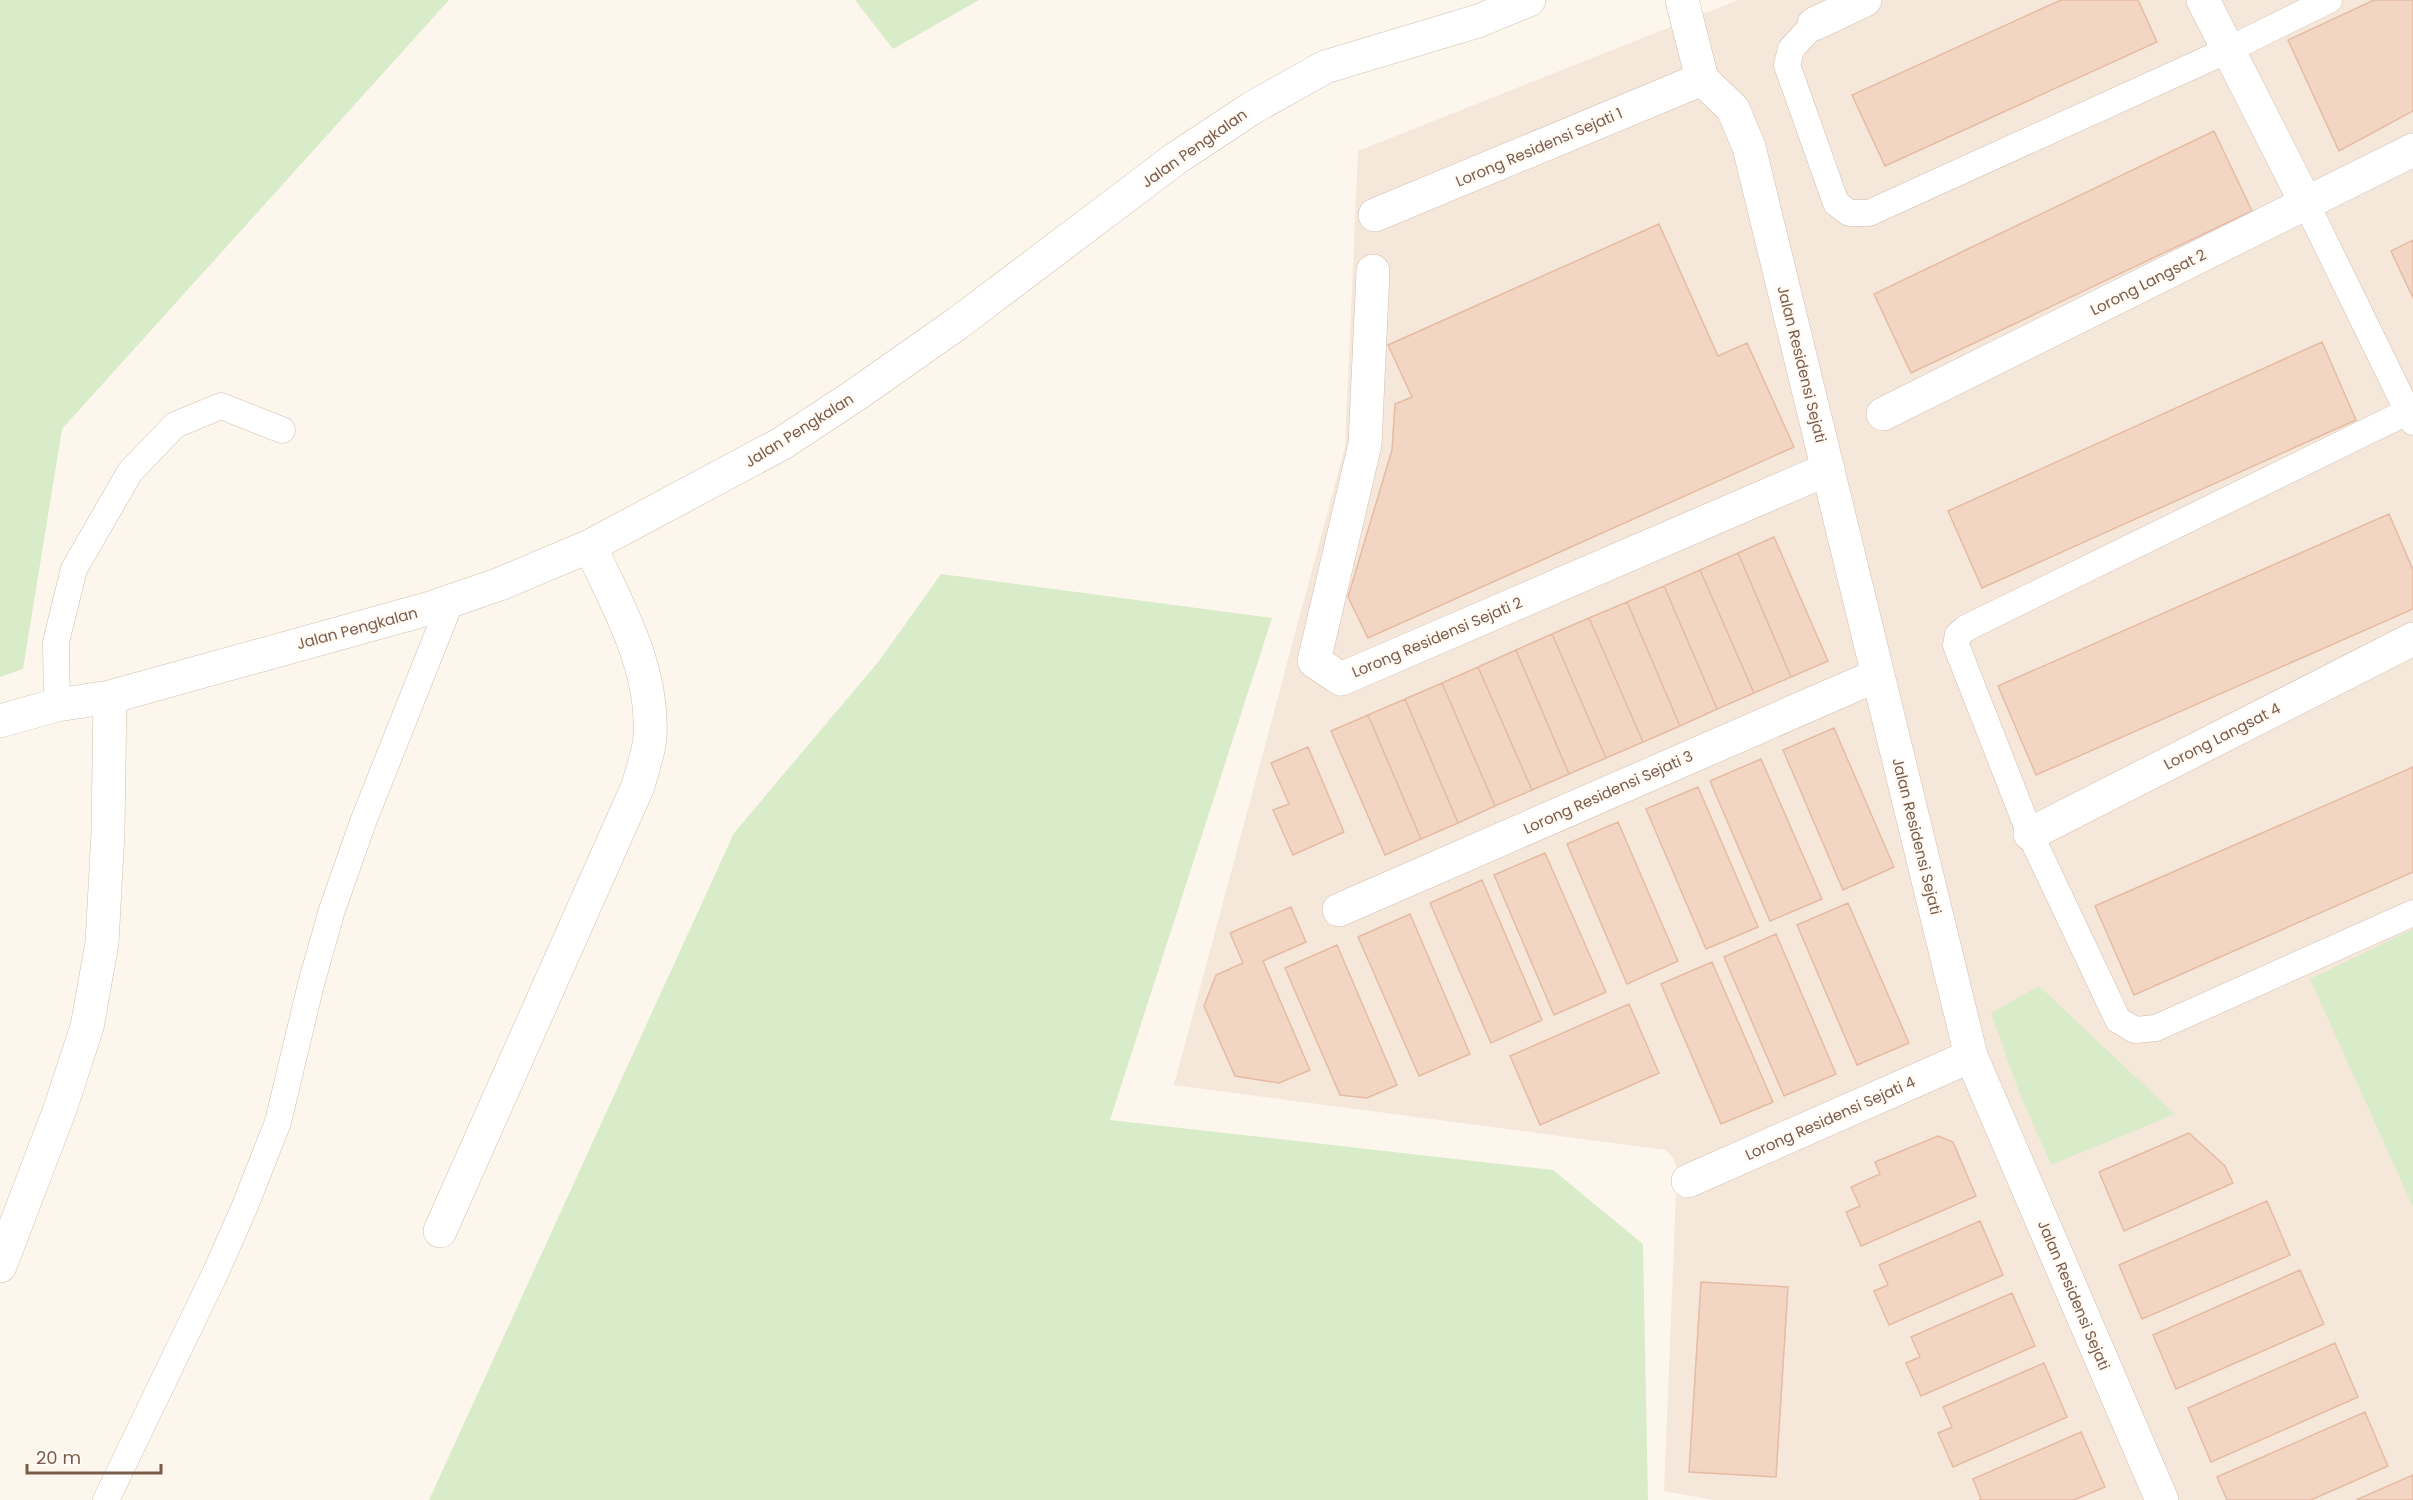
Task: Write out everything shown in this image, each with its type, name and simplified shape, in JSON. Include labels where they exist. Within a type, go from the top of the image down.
[{"type":"street","name":"Jalan Pengkalan","points":[[0,721],[57,705],[110,696],[452,601],[500,584],[590,546],[781,444],[854,396],[958,323],[1175,159],[1252,108],[1325,67],[1478,21],[1529,0]]},
{"type":"street","points":[[1682,0],[1702,79]]},
{"type":"street","points":[[1814,24],[1865,0]]},
{"type":"street","points":[[2203,0],[2306,203]]},
{"type":"street","name":"Jalan Residensi Sejati","points":[[1702,79],[1733,109],[1749,147],[1971,1056],[2162,1500]]},
{"type":"street","name":"Lorong Residensi Sejati 1","points":[[1375,215],[1702,79]]},
{"type":"street","name":"Lorong Langsat 2","points":[[1883,414],[2413,150]]},
{"type":"street","name":"Lorong Residensi Sejati 2","points":[[1373,271],[1365,444],[1314,661],[1341,679],[1828,469]]},
{"type":"street","points":[[440,1231],[638,786],[650,738],[648,688],[636,646],[590,546]]},
{"type":"street","name":"Lorong Langsat 4","points":[[2030,834],[2413,639]]},
{"type":"street","name":"Lorong Residensi Sejati 3","points":[[1339,910],[1878,675]]},
{"type":"street","points":[[0,1266],[60,1109],[87,1027],[102,943],[108,832],[110,696]]},
{"type":"street","name":"Lorong Residensi Sejati 4","points":[[1688,1181],[1971,1056]]},
{"type":"lane","points":[[1814,24],[1791,50],[1787,65],[1836,203],[1849,213],[1869,213],[2228,50],[2329,0]]},
{"type":"lane","points":[[2306,203],[2411,414],[1966,627],[1958,635],[1956,645],[2030,834],[2118,1020],[2135,1030],[2156,1028],[2413,913]]},
{"type":"lane","points":[[57,705],[56,642],[74,570],[130,472],[175,425],[221,406],[282,430]]},
{"type":"lane","points":[[106,1500],[214,1276],[278,1122],[311,984],[332,910],[363,822],[452,601]]},
{"type":"shaded area","points":[[1738,0],[2413,0],[2413,1500],[1713,1500],[1664,1491],[1677,1169],[1674,1159],[1666,1150],[1174,1085],[1345,447],[1358,151]]},
{"type":"green space","points":[[0,0],[449,0],[62,429],[23,669],[0,677]]},
{"type":"green space","points":[[855,0],[979,0],[893,49]]},
{"type":"green space","points":[[941,574],[1272,618],[1110,1120],[1553,1170],[1643,1244],[1648,1500],[429,1500],[734,833],[879,661]]},
{"type":"green space","points":[[2413,929],[2413,1207],[2310,979]]},
{"type":"green space","points":[[2039,986],[2175,1114],[2051,1165],[2019,1092],[1991,1013]]},
{"type":"building","points":[[2061,0],[2138,0],[2157,42],[1885,166],[1852,95]]},
{"type":"building","points":[[2374,0],[2413,0],[2413,111],[2339,151],[2288,40]]},
{"type":"building","points":[[2214,131],[2252,211],[1911,373],[1874,294]]},
{"type":"building","points":[[1659,224],[1718,356],[1747,343],[1794,447],[1368,638],[1348,597],[1392,450],[1395,404],[1412,397],[1388,345]]},
{"type":"building","points":[[2413,240],[2413,298],[2391,251]]},
{"type":"building","points":[[2322,342],[2356,420],[1982,588],[1948,511]]},
{"type":"building","points":[[2389,514],[2413,570],[2413,609],[2036,775],[1998,686]]},
{"type":"building","points":[[1774,537],[1828,661],[1791,677],[1738,553]]},
{"type":"building","points":[[1738,553],[1791,677],[1754,693],[1700,570]]},
{"type":"building","points":[[1700,570],[1754,693],[1717,709],[1664,586]]},
{"type":"building","points":[[1664,586],[1717,709],[1680,726],[1627,602]]},
{"type":"building","points":[[1627,602],[1680,726],[1643,742],[1589,618]]},
{"type":"building","points":[[1589,618],[1643,742],[1606,758],[1552,634]]},
{"type":"building","points":[[1552,634],[1606,758],[1569,774],[1516,650]]},
{"type":"building","points":[[1516,650],[1569,774],[1532,790],[1478,667]]},
{"type":"building","points":[[1478,667],[1532,790],[1495,806],[1442,683]]},
{"type":"building","points":[[1442,683],[1495,806],[1458,823],[1405,699]]},
{"type":"building","points":[[1405,699],[1458,823],[1421,839],[1368,715]]},
{"type":"building","points":[[1368,715],[1421,839],[1385,855],[1331,731]]},
{"type":"building","points":[[1834,728],[1894,867],[1843,890],[1783,750]]},
{"type":"building","points":[[1308,747],[1344,832],[1293,855],[1273,810],[1289,804],[1271,763]]},
{"type":"building","points":[[1761,759],[1822,899],[1770,921],[1710,781]]},
{"type":"building","points":[[2413,767],[2413,872],[2134,995],[2095,906]]},
{"type":"building","points":[[1698,787],[1758,927],[1706,949],[1646,809]]},
{"type":"building","points":[[1618,822],[1678,961],[1627,984],[1567,844]]},
{"type":"building","points":[[1545,853],[1606,992],[1554,1015],[1494,875]]},
{"type":"building","points":[[1482,880],[1542,1020],[1491,1043],[1430,903]]},
{"type":"building","points":[[1848,903],[1909,1043],[1857,1065],[1797,925]]},
{"type":"building","points":[[1291,907],[1306,942],[1263,961],[1310,1070],[1279,1083],[1235,1076],[1204,1006],[1216,975],[1243,963],[1230,933]]},
{"type":"building","points":[[1410,914],[1470,1054],[1419,1076],[1358,937]]},
{"type":"building","points":[[1776,934],[1836,1074],[1784,1096],[1724,957]]},
{"type":"building","points":[[1337,945],[1397,1085],[1367,1098],[1340,1095],[1285,968]]},
{"type":"building","points":[[1712,962],[1773,1102],[1721,1124],[1661,984]]},
{"type":"building","points":[[1629,1004],[1659,1073],[1540,1125],[1510,1056]]},
{"type":"building","points":[[2189,1133],[2225,1166],[2233,1183],[2124,1231],[2099,1172]]},
{"type":"building","points":[[1938,1136],[1953,1142],[1976,1196],[1861,1246],[1846,1212],[1860,1206],[1851,1187],[1880,1174],[1875,1162]]},
{"type":"building","points":[[2267,1201],[2290,1255],[2142,1319],[2119,1265]]},
{"type":"building","points":[[1980,1221],[2003,1275],[1889,1325],[1874,1291],[1888,1285],[1879,1265]]},
{"type":"building","points":[[2300,1270],[2324,1324],[2176,1389],[2153,1335]]},
{"type":"building","points":[[1701,1282],[1788,1287],[1776,1477],[1689,1472]]},
{"type":"building","points":[[2012,1293],[2035,1346],[1921,1396],[1906,1363],[1920,1357],[1911,1337]]},
{"type":"building","points":[[2335,1343],[2358,1397],[2211,1462],[2188,1408]]},
{"type":"building","points":[[2044,1363],[2067,1417],[1953,1467],[1938,1433],[1952,1427],[1943,1407]]},
{"type":"building","points":[[2365,1412],[2388,1466],[2311,1500],[2227,1500],[2217,1477]]},
{"type":"building","points":[[2081,1432],[2105,1487],[2074,1500],[1979,1500],[1981,1499],[1973,1479]]},
{"type":"building","points":[[2413,1475],[2413,1500],[2356,1500]]}]
